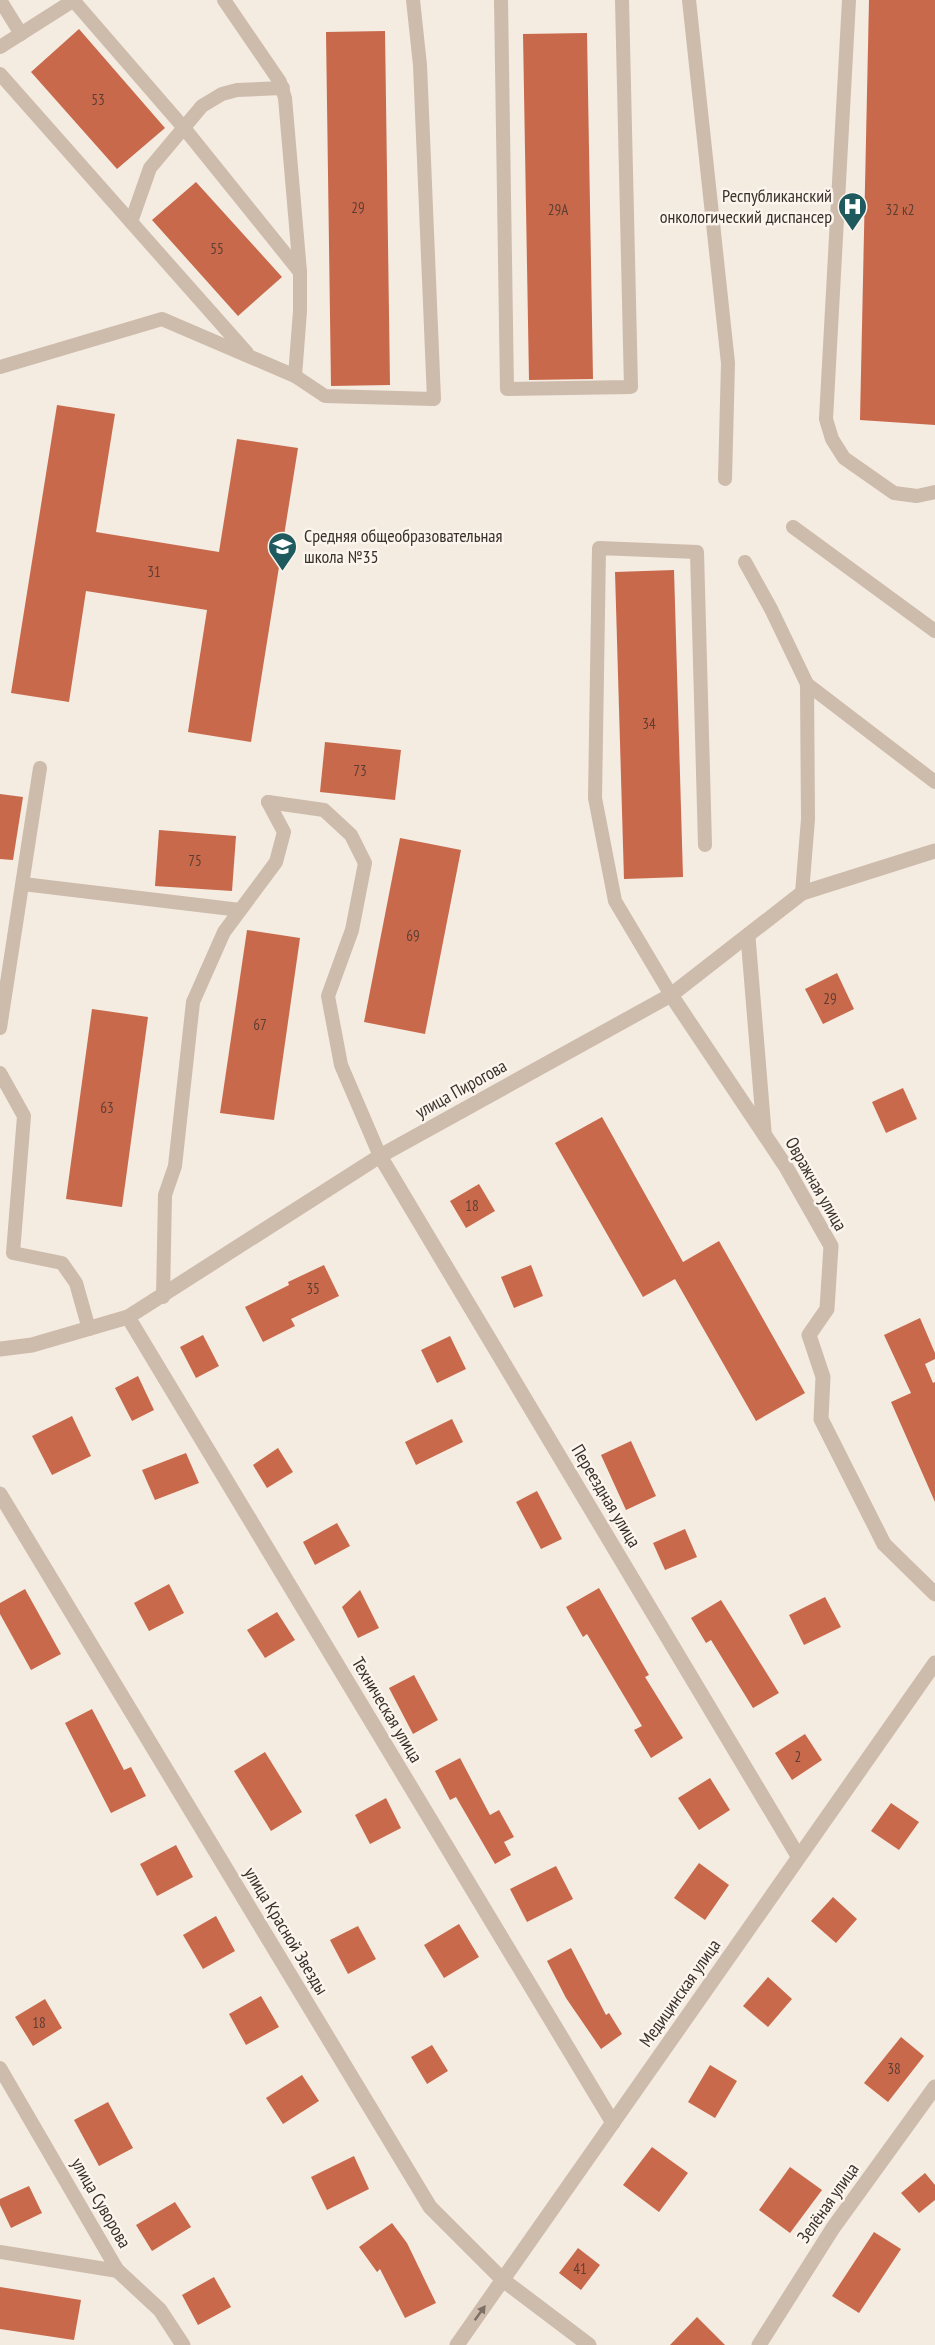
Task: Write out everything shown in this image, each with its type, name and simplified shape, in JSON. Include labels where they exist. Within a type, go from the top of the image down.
[{"type":"street","name":"улица Пирогова","points":[[0,1349],[32,1345],[128,1317],[163,1297],[380,1156],[671,995],[802,893],[935,851]]},
{"type":"street","points":[[748,937],[764,1134]]},
{"type":"street","name":"Овражная улица","points":[[671,995],[786,1167],[831,1246],[827,1309],[809,1335],[823,1377],[821,1419],[884,1544],[935,1594]]},
{"type":"street","name":"Переездная улица","points":[[380,1156],[798,1856]]},
{"type":"street","name":"Техническая улица","points":[[128,1317],[613,2123]]},
{"type":"street","name":"улица Красной Звезды","points":[[0,1494],[430,2207],[503,2280],[589,2345]]},
{"type":"street","name":"Медицинская улица","points":[[457,2345],[798,1856],[933,1670]]},
{"type":"street","name":"Зелёная улица","points":[[759,2345],[833,2228],[935,2087]]},
{"type":"street","name":"улица Суворова","points":[[118,2271],[160,2310],[183,2345]]},
{"type":"lane","points":[[0,0],[21,34]]},
{"type":"lane","points":[[0,47],[74,0],[184,128],[300,272]]},
{"type":"lane","points":[[224,0],[283,88],[285,98],[300,272],[300,311],[295,376]]},
{"type":"lane","points":[[0,367],[162,320],[295,376],[325,396],[434,399],[420,65],[413,0],[426,0]]},
{"type":"lane","points":[[501,0],[507,389],[631,387],[622,0]]},
{"type":"lane","points":[[689,0],[728,363],[725,479]]},
{"type":"lane","points":[[849,0],[826,419],[832,439],[844,458],[894,493],[917,496],[935,492]]},
{"type":"lane","points":[[0,74],[250,356]]},
{"type":"lane","points":[[131,222],[150,168],[202,106],[222,94],[237,90],[283,88]]},
{"type":"lane","points":[[793,527],[935,631]]},
{"type":"lane","points":[[671,995],[615,901],[595,798],[599,548],[697,552],[705,845]]},
{"type":"lane","points":[[746,562],[807,684],[808,819],[802,893]]},
{"type":"lane","points":[[807,684],[935,782]]},
{"type":"lane","points":[[0,1028],[39,768]]},
{"type":"lane","points":[[163,1297],[165,1195],[175,1166],[193,1002],[224,932],[276,862],[284,832],[268,802],[324,810],[351,835],[365,863],[352,930],[328,996],[341,1065],[380,1156]]},
{"type":"lane","points":[[23,884],[240,910]]},
{"type":"lane","points":[[0,1073],[24,1116],[13,1253],[62,1263],[76,1283],[89,1329]]},
{"type":"lane","name":"улица Суворова","points":[[0,2068],[118,2271]]},
{"type":"lane","points":[[0,2252],[118,2271]]},
{"type":"building","points":[[869,0],[935,0],[935,425],[860,420]]},
{"type":"building","points":[[79,29],[165,128],[117,169],[31,72]]},
{"type":"building","points":[[385,31],[390,385],[331,386],[326,32]]},
{"type":"building","points":[[587,33],[593,379],[529,380],[523,34]]},
{"type":"building","points":[[196,182],[282,277],[238,316],[152,220]]},
{"type":"building","points":[[57,405],[115,414],[96,532],[219,552],[237,439],[298,448],[251,742],[188,732],[207,610],[86,591],[69,702],[11,693]]},
{"type":"building","points":[[674,570],[683,877],[624,879],[615,572]]},
{"type":"building","points":[[325,742],[401,750],[395,800],[320,792]]},
{"type":"building","points":[[0,794],[23,797],[13,860],[0,859]]},
{"type":"building","points":[[159,830],[236,836],[232,891],[155,886]]},
{"type":"building","points":[[400,838],[461,850],[425,1034],[364,1022]]},
{"type":"building","points":[[247,930],[300,938],[274,1120],[220,1113]]},
{"type":"building","points":[[837,973],[854,1009],[823,1024],[805,989]]},
{"type":"building","points":[[92,1009],[148,1017],[122,1207],[66,1199]]},
{"type":"building","points":[[903,1088],[917,1119],[886,1133],[872,1102]]},
{"type":"building","points":[[602,1117],[683,1262],[719,1241],[805,1393],[756,1421],[675,1279],[643,1297],[555,1143]]},
{"type":"building","points":[[479,1184],[495,1211],[466,1228],[450,1201]]},
{"type":"building","points":[[324,1265],[339,1296],[291,1319],[295,1326],[263,1342],[245,1307],[289,1285],[288,1282]]},
{"type":"building","points":[[531,1265],[543,1296],[514,1308],[501,1277]]},
{"type":"building","points":[[920,1318],[935,1353],[935,1359],[925,1364],[933,1383],[935,1382],[935,1502],[891,1402],[911,1393],[884,1335]]},
{"type":"building","points":[[203,1335],[219,1366],[196,1378],[180,1347]]},
{"type":"building","points":[[450,1336],[466,1369],[437,1383],[421,1350]]},
{"type":"building","points":[[138,1376],[154,1410],[132,1421],[115,1388]]},
{"type":"building","points":[[72,1416],[91,1456],[52,1475],[32,1436]]},
{"type":"building","points":[[452,1419],[463,1442],[416,1465],[405,1442]]},
{"type":"building","points":[[631,1441],[656,1496],[626,1510],[601,1455]]},
{"type":"building","points":[[278,1448],[293,1472],[267,1488],[253,1465]]},
{"type":"building","points":[[186,1453],[199,1483],[155,1500],[142,1470]]},
{"type":"building","points":[[537,1491],[562,1539],[541,1549],[516,1502]]},
{"type":"building","points":[[337,1523],[350,1546],[315,1565],[303,1542]]},
{"type":"building","points":[[685,1529],[697,1557],[665,1570],[653,1543]]},
{"type":"building","points":[[169,1584],[184,1613],[149,1631],[134,1603]]},
{"type":"building","points":[[599,1588],[649,1675],[645,1677],[683,1738],[651,1758],[634,1730],[642,1726],[587,1634],[583,1637],[566,1607]]},
{"type":"building","points":[[25,1589],[61,1654],[31,1670],[0,1614],[0,1603]]},
{"type":"building","points":[[360,1590],[379,1628],[358,1638],[342,1607]]},
{"type":"building","points":[[825,1597],[841,1627],[804,1645],[789,1615]]},
{"type":"building","points":[[721,1600],[779,1693],[753,1708],[711,1640],[706,1643],[691,1618]]},
{"type":"building","points":[[277,1612],[295,1640],[265,1658],[247,1630]]},
{"type":"building","points":[[414,1675],[438,1720],[413,1734],[389,1688]]},
{"type":"building","points":[[92,1709],[124,1770],[131,1767],[146,1796],[111,1813],[65,1723]]},
{"type":"building","points":[[805,1734],[822,1760],[792,1780],[775,1753]]},
{"type":"building","points":[[265,1752],[302,1812],[271,1831],[234,1771]]},
{"type":"building","points":[[460,1758],[490,1815],[499,1810],[514,1837],[504,1842],[511,1855],[495,1864],[456,1797],[450,1800],[435,1771]]},
{"type":"building","points":[[710,1778],[730,1810],[699,1830],[678,1798]]},
{"type":"building","points":[[386,1798],[401,1828],[370,1844],[355,1815]]},
{"type":"building","points":[[891,1803],[919,1822],[899,1850],[871,1831]]},
{"type":"building","points":[[176,1845],[193,1877],[157,1896],[140,1864]]},
{"type":"building","points":[[699,1863],[729,1885],[705,1920],[674,1898]]},
{"type":"building","points":[[556,1866],[573,1899],[527,1922],[510,1889]]},
{"type":"building","points":[[833,1897],[857,1919],[836,1943],[811,1921]]},
{"type":"building","points":[[216,1916],[235,1951],[203,1969],[183,1935]]},
{"type":"building","points":[[459,1924],[479,1957],[444,1978],[424,1945]]},
{"type":"building","points":[[358,1926],[376,1959],[348,1974],[330,1940]]},
{"type":"building","points":[[571,1948],[606,2015],[609,2013],[622,2034],[601,2049],[566,1998],[547,1961]]},
{"type":"building","points":[[768,1977],[792,1999],[768,2027],[743,2006]]},
{"type":"building","points":[[261,1996],[279,2027],[246,2045],[229,2014]]},
{"type":"building","points":[[45,1999],[62,2028],[33,2046],[15,2017]]},
{"type":"building","points":[[901,2037],[924,2056],[888,2102],[864,2083]]},
{"type":"building","points":[[432,2045],[448,2071],[427,2084],[411,2057]]},
{"type":"building","points":[[710,2065],[737,2081],[715,2118],[688,2102]]},
{"type":"building","points":[[302,2075],[319,2101],[283,2124],[266,2098]]},
{"type":"building","points":[[108,2102],[133,2148],[99,2166],[74,2120]]},
{"type":"building","points":[[652,2147],[688,2173],[659,2212],[623,2185]]},
{"type":"building","points":[[354,2156],[369,2189],[327,2210],[311,2177]]},
{"type":"building","points":[[790,2167],[822,2190],[790,2233],[759,2210]]},
{"type":"building","points":[[925,2173],[935,2185],[935,2200],[919,2213],[901,2193]]},
{"type":"building","points":[[29,2186],[42,2213],[11,2228],[0,2205],[0,2199]]},
{"type":"building","points":[[175,2202],[191,2227],[152,2251],[136,2225]]},
{"type":"building","points":[[392,2223],[407,2243],[436,2303],[405,2318],[380,2269],[377,2272],[359,2247]]},
{"type":"building","points":[[874,2232],[901,2249],[859,2313],[832,2296]]},
{"type":"building","points":[[578,2248],[600,2265],[581,2290],[559,2273]]},
{"type":"building","points":[[214,2277],[231,2307],[198,2325],[182,2295]]},
{"type":"building","points":[[0,2287],[81,2300],[74,2340],[0,2329]]},
{"type":"building","points":[[697,2317],[725,2345],[670,2345]]},
{"type":"place","name":"Республиканский онкологический диспансер","points":[[853,232]]},
{"type":"place","name":"Средняя общеобразовательная школа №35","points":[[283,572]]}]
